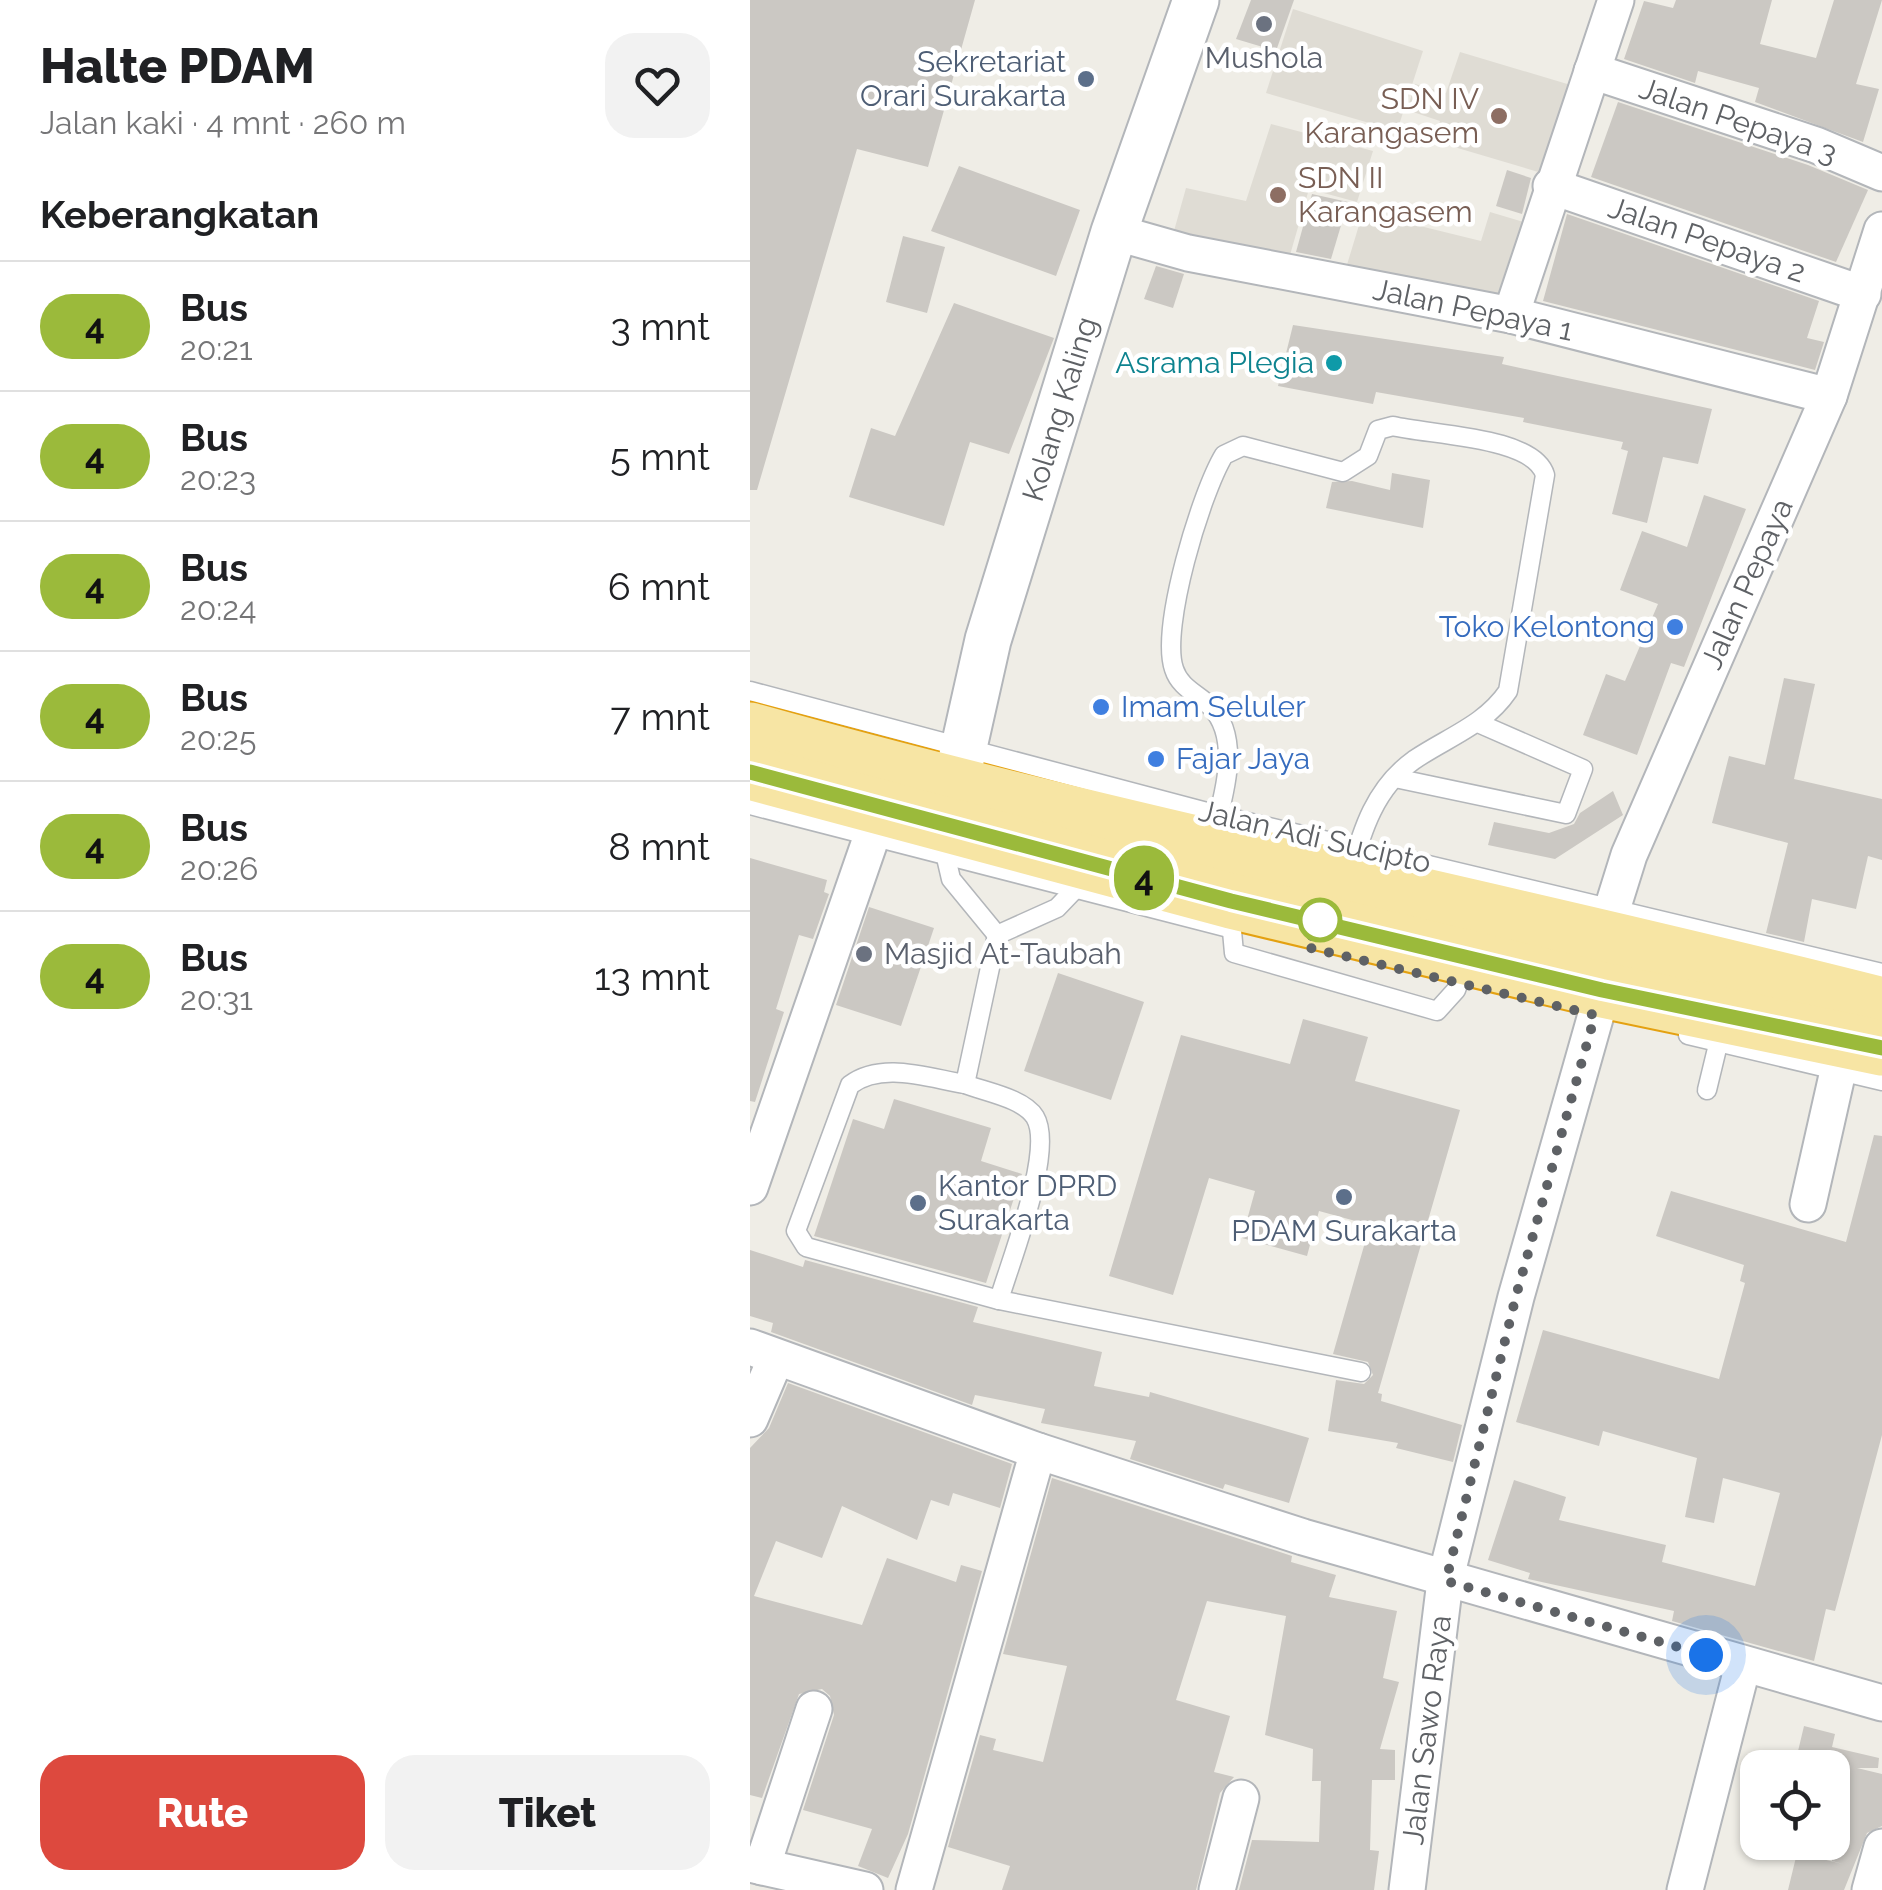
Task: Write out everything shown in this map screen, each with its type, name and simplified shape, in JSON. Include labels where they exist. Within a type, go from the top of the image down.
[{"type":"highway","name":"Jalan Adi Sucipto","points":[[750,730],[883,806]]},
{"type":"highway","name":"Jalan Adi Sucipto","points":[[750,772],[883,806],[952,804],[1106,844],[1237,921],[1470,949],[1607,920],[1721,988],[1857,1025]]},
{"type":"highway","name":"Jalan Adi Sucipto","points":[[1106,844],[1214,832],[1353,863],[1470,949],[1597,1009],[1721,988]]},
{"type":"street","name":"Kolang Kaling","points":[[952,804],[988,640],[1114,232],[1196,0]]},
{"type":"street","points":[[1511,315],[1616,0]]},
{"type":"street","name":"Jalan Pepaya 3","points":[[1592,71],[1816,145],[1882,173]]},
{"type":"street","name":"Jalan Pepaya 2","points":[[1551,186],[1864,294]]},
{"type":"street","name":"Jalan Pepaya","points":[[1607,920],[1829,396],[1882,230]]},
{"type":"street","name":"Jalan Pepaya 1","points":[[1114,232],[1188,254],[1511,315],[1829,396]]},
{"type":"street","points":[[750,1187],[883,806]]},
{"type":"street","name":"Jalan Sawo Raya","points":[[1407,1890],[1446,1581],[1516,1296],[1597,1009]]},
{"type":"street","points":[[1808,1204],[1857,1025]]},
{"type":"street","points":[[750,1418],[763,1352],[1038,1452],[1446,1581],[1882,1702]]},
{"type":"street","points":[[914,1890],[1038,1452]]},
{"type":"street","points":[[1684,1890],[1744,1665]]},
{"type":"street","points":[[814,1709],[756,1866],[864,1890]]},
{"type":"street","points":[[1218,1890],[1241,1798]]},
{"type":"street","points":[[1870,1890],[1882,1846]]},
{"type":"lane","points":[[1214,832],[1226,781],[1226,733],[1213,709],[1178,679],[1173,667],[1170,626],[1219,464],[1231,449],[1243,446],[1266,450],[1343,472],[1368,456],[1378,430],[1393,426],[1492,443],[1538,460],[1545,476],[1542,503],[1508,691],[1494,712],[1412,762],[1395,778],[1365,818],[1353,863]]},
{"type":"lane","name":"Jalan Adi Sucipto","points":[[750,691],[952,804],[1106,844]]},
{"type":"lane","points":[[1395,778],[1566,814],[1582,769],[1478,723]]},
{"type":"lane","points":[[952,804],[951,879],[997,936]]},
{"type":"lane","name":"Jalan Adi Sucipto","points":[[750,805],[883,806]]},
{"type":"lane","points":[[997,936],[1031,923],[1106,844]]},
{"type":"lane","points":[[965,1084],[997,936]]},
{"type":"lane","name":"Jalan Adi Sucipto","points":[[1666,1030],[1721,988],[1857,1025]]},
{"type":"lane","points":[[1707,1090],[1721,988]]},
{"type":"lane","points":[[999,1300],[1038,1164],[1038,1127],[1023,1106],[965,1084],[891,1072],[862,1076],[850,1084],[796,1230],[806,1247],[999,1300],[1361,1372]]},
{"type":"shaded area","name":"SDN II Karangasem","points":[[1293,9],[1423,51],[1397,131],[1266,93]]},
{"type":"shaded area","name":"SDN IV Karangasem","points":[[1460,52],[1584,89],[1555,177],[1434,141],[1440,121],[1407,110],[1415,84],[1446,93]]},
{"type":"shaded area","name":"SDN II Karangasem","points":[[1271,124],[1373,151],[1357,202],[1309,189],[1288,262],[1172,238],[1186,188],[1246,201]]},
{"type":"shaded area","name":"SDN IV Karangasem","points":[[1363,212],[1481,241],[1490,212],[1540,227],[1505,303],[1346,268]]},
{"type":"building","points":[[750,0],[975,0],[928,167],[857,149],[757,490],[750,490]]},
{"type":"building","name":"Mushola","points":[[1251,0],[1294,0],[1276,51],[1236,39]]},
{"type":"building","points":[[1676,0],[1772,0],[1760,44],[1816,58],[1834,0],[1882,0],[1856,84],[1879,89],[1863,142],[1755,102],[1759,88],[1698,71],[1695,83],[1624,59],[1644,1],[1673,8]]},
{"type":"building","points":[[1618,102],[1808,165],[1868,190],[1836,262],[1591,177]]},
{"type":"building","points":[[959,166],[1080,210],[1056,276],[931,231]]},
{"type":"building","points":[[1507,170],[1531,178],[1522,214],[1496,206]]},
{"type":"building","points":[[1312,194],[1348,202],[1331,259],[1296,252]]},
{"type":"building","points":[[1567,214],[1819,301],[1807,338],[1824,342],[1815,370],[1543,301]]},
{"type":"building","points":[[903,236],[945,247],[927,313],[886,302]]},
{"type":"building","points":[[1156,266],[1184,274],[1173,308],[1144,299]]},
{"type":"building","points":[[954,303],[1054,338],[1009,454],[970,442],[944,526],[849,497],[871,428],[895,436]]},
{"type":"building","points":[[1293,325],[1504,357],[1502,364],[1712,409],[1698,464],[1663,457],[1647,523],[1612,514],[1628,451],[1621,449],[1623,442],[1523,422],[1524,418],[1376,392],[1373,404],[1278,386]]},
{"type":"building","points":[[1392,473],[1430,480],[1423,528],[1326,508],[1332,482],[1352,481],[1390,490]]},
{"type":"building","points":[[1704,495],[1746,509],[1684,667],[1671,663],[1637,755],[1583,735],[1606,674],[1625,681],[1658,604],[1620,590],[1642,531],[1687,547]]},
{"type":"building","points":[[1784,678],[1815,684],[1794,779],[1882,799],[1882,860],[1868,856],[1856,909],[1812,899],[1804,942],[1766,933],[1788,843],[1712,823],[1729,756],[1765,765]]},
{"type":"building","points":[[1613,791],[1623,815],[1555,859],[1488,845],[1494,822],[1549,833],[1574,824],[1580,813]]},
{"type":"building","points":[[750,858],[827,880],[824,892],[829,894],[813,939],[799,935],[776,1009],[784,1012],[755,1102],[750,1101]]},
{"type":"building","points":[[869,907],[934,928],[901,1026],[836,1005]]},
{"type":"building","points":[[1058,973],[1144,1002],[1111,1100],[1024,1071]]},
{"type":"building","points":[[1303,1019],[1368,1037],[1355,1081],[1460,1110],[1378,1393],[1382,1394],[1381,1401],[1462,1425],[1453,1462],[1396,1448],[1398,1443],[1328,1431],[1336,1380],[1364,1384],[1373,1375],[1368,1362],[1333,1354],[1370,1225],[1319,1211],[1307,1256],[1242,1238],[1255,1191],[1209,1178],[1173,1295],[1109,1276],[1181,1035],[1290,1064]]},
{"type":"building","name":"Kantor DPRD Surakarta","points":[[894,1099],[991,1128],[981,1161],[1022,1174],[986,1283],[814,1236],[853,1119],[884,1129]]},
{"type":"building","points":[[1874,1135],[1882,1136],[1882,1435],[1835,1611],[1826,1609],[1814,1661],[1672,1621],[1674,1611],[1528,1579],[1530,1573],[1488,1560],[1514,1480],[1566,1497],[1559,1520],[1666,1545],[1662,1562],[1755,1586],[1780,1493],[1723,1478],[1714,1523],[1685,1517],[1697,1458],[1603,1431],[1599,1446],[1516,1422],[1543,1330],[1719,1379],[1745,1283],[1740,1281],[1744,1265],[1656,1236],[1671,1191],[1846,1242]]},
{"type":"building","points":[[750,1250],[803,1267],[805,1260],[978,1307],[973,1322],[1102,1352],[1094,1386],[1149,1397],[1150,1392],[1309,1438],[1289,1503],[1225,1484],[1223,1489],[1130,1459],[1136,1441],[1041,1423],[1045,1409],[975,1395],[972,1405],[771,1332],[773,1323],[750,1316]]},
{"type":"building","points":[[788,1383],[1012,1464],[1000,1508],[953,1493],[949,1506],[931,1500],[917,1540],[842,1506],[822,1558],[776,1541],[754,1596],[862,1625],[887,1558],[956,1582],[961,1565],[982,1571],[908,1834],[888,1878],[858,1866],[872,1829],[803,1810],[834,1715],[830,1696],[822,1689],[799,1694],[762,1798],[750,1795],[750,1448],[769,1428]]},
{"type":"building","points":[[1052,1478],[1292,1556],[1291,1562],[1336,1575],[1329,1597],[1397,1611],[1383,1678],[1399,1682],[1380,1749],[1395,1750],[1395,1780],[1372,1780],[1370,1850],[1379,1851],[1374,1890],[1239,1890],[1252,1840],[1319,1842],[1321,1781],[1312,1781],[1313,1749],[1265,1735],[1286,1616],[1207,1601],[1176,1700],[1230,1716],[1214,1772],[1234,1777],[1220,1793],[1196,1890],[1002,1890],[1010,1866],[948,1847],[980,1735],[996,1739],[993,1750],[1043,1762],[1067,1666],[1003,1654]]},
{"type":"building","points":[[1804,1726],[1835,1734],[1832,1747],[1845,1750],[1798,1750]]},
{"type":"building","points":[[1850,1751],[1879,1758],[1878,1768],[1857,1768],[1882,1774],[1882,1826],[1867,1833],[1844,1890],[1788,1890],[1795,1860],[1843,1864],[1832,1861],[1850,1860]]},
{"type":"bus line","name":"4","points":[[750,772],[1231,901],[1602,990],[1882,1048]]},
{"type":"place","name":"Mushola","points":[[1264,24]]},
{"type":"place","name":"Sekretariat Orari Surakarta","points":[[1086,79]]},
{"type":"place","name":"SDN IV Karangasem","points":[[1499,116]]},
{"type":"place","name":"SDN II Karangasem","points":[[1278,195]]},
{"type":"place","name":"Asrama Plegia","points":[[1334,363]]},
{"type":"place","name":"Toko Kelontong","points":[[1675,627]]},
{"type":"place","name":"Imam Seluler","points":[[1101,707]]},
{"type":"place","name":"Fajar Jaya","points":[[1156,759]]},
{"type":"place","name":"Masjid At-Taubah","points":[[864,954]]},
{"type":"place","name":"PDAM Surakarta","points":[[1344,1197]]},
{"type":"place","name":"Kantor DPRD Surakarta","points":[[918,1203]]},
{"type":"route","points":[[1320,920],[1306,947],[1595,1015],[1516,1296],[1446,1581],[1706,1655]]}]
